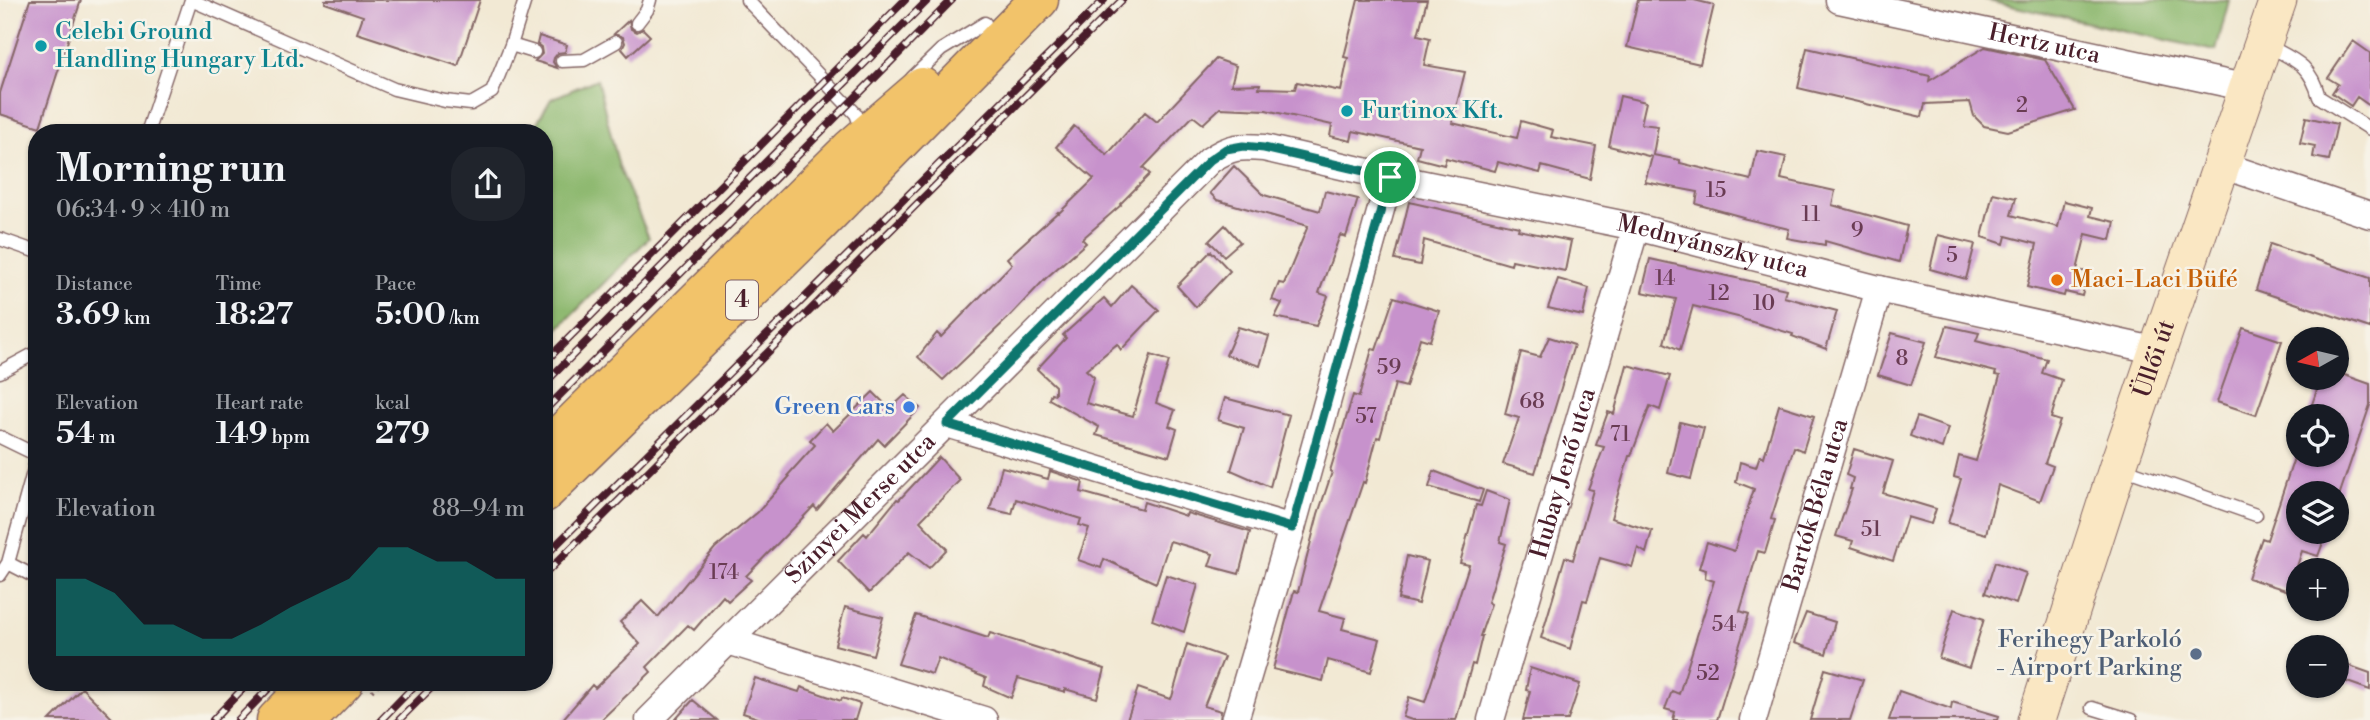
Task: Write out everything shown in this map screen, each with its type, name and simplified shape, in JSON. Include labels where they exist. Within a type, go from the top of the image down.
[{"type":"main road","name":"4","points":[[553,484],[937,105],[1039,0]]},
{"type":"main road","name":"Üllői út","points":[[2036,720],[2118,466],[2278,0]]},
{"type":"main road","name":"4","points":[[553,442],[870,123],[921,89],[996,12]]},
{"type":"main road","points":[[276,720],[304,691]]},
{"type":"main road","points":[[307,720],[335,691]]},
{"type":"street","name":"Hertz utca","points":[[1839,0],[2248,88]]},
{"type":"street","name":"Szinyei Merse utca","points":[[649,720],[1210,160],[1226,149],[1243,146],[1264,148]]},
{"type":"street","name":"Mednyánszky utca","points":[[1264,148],[1390,177],[1636,227],[1879,289],[2158,351]]},
{"type":"street","points":[[2222,165],[2370,215]]},
{"type":"street","points":[[1235,720],[1292,528],[1390,177]]},
{"type":"street","name":"Hubay Jenő utca","points":[[1491,720],[1636,227]]},
{"type":"street","name":"Bartók Béla utca","points":[[1753,720],[1879,289]]},
{"type":"street","points":[[947,424],[1292,528]]},
{"type":"street","points":[[728,641],[984,720]]},
{"type":"lane","points":[[150,124],[191,0],[394,89],[471,104],[492,92],[511,45],[524,0]]},
{"type":"lane","points":[[637,23],[647,10],[650,0]]},
{"type":"lane","points":[[747,0],[837,96],[870,123],[937,105]]},
{"type":"lane","points":[[562,61],[584,60],[616,42]]},
{"type":"lane","points":[[2263,43],[2304,65],[2316,84],[2319,97],[2370,129]]},
{"type":"lane","points":[[511,45],[534,52]]},
{"type":"lane","points":[[0,239],[28,249]]},
{"type":"lane","points":[[588,451],[622,400],[680,341]]},
{"type":"lane","points":[[0,372],[28,357]]},
{"type":"lane","points":[[0,437],[28,451]]},
{"type":"lane","points":[[2118,466],[2256,515]]},
{"type":"lane","points":[[0,575],[8,563],[28,489]]},
{"type":"lane","points":[[8,563],[28,573]]},
{"type":"lane","points":[[2092,708],[2131,720]]},
{"type":"green space","points":[[1984,0],[2229,0],[2216,51]]},
{"type":"green space","points":[[597,79],[619,167],[649,238],[553,334],[553,124],[536,124],[551,99]]},
{"type":"building","name":"Celebi Ground Handling Hungary Ltd.","points":[[30,0],[81,0],[41,124],[31,124],[0,114],[0,93]]},
{"type":"building","points":[[325,0],[480,0],[458,66],[357,33],[363,16],[325,3]]},
{"type":"building","points":[[1358,0],[1427,0],[1418,35],[1430,38],[1424,65],[1465,72],[1452,123],[1517,138],[1521,121],[1553,130],[1551,137],[1596,146],[1590,179],[1542,166],[1540,173],[1498,162],[1495,171],[1446,158],[1444,165],[1417,158],[1420,146],[1353,131],[1351,141],[1330,136],[1332,125],[1266,110],[1220,108],[1203,124],[1193,116],[1143,168],[1150,174],[1121,205],[1082,239],[1086,243],[1046,278],[943,380],[918,357],[937,333],[941,337],[1012,264],[1007,258],[1094,179],[1056,147],[1074,126],[1107,155],[1145,112],[1157,122],[1216,59],[1236,66],[1231,85],[1260,84],[1259,88],[1295,89],[1297,82],[1341,91],[1348,58],[1344,57]]},
{"type":"building","points":[[1638,0],[1694,0],[1714,5],[1700,64],[1627,47]]},
{"type":"building","points":[[629,20],[631,29],[637,32],[643,29],[650,36],[628,56],[622,49],[625,43],[623,37],[614,34]]},
{"type":"building","points":[[539,36],[567,45],[565,52],[558,53],[554,58],[553,62],[557,68],[535,61],[542,54],[541,47],[537,44]]},
{"type":"building","points":[[2353,41],[2370,53],[2370,106],[2357,97],[2351,106],[2332,93],[2338,84],[2328,78]]},
{"type":"building","points":[[1985,47],[2045,60],[2075,110],[2008,131],[1984,126],[1974,116],[1970,102],[1925,104],[1922,117],[1798,88],[1807,48],[1930,76],[1929,81]]},
{"type":"building","points":[[1620,96],[1646,102],[1641,124],[1658,126],[1653,155],[1751,180],[1757,151],[1786,157],[1781,179],[1835,191],[1832,205],[1907,226],[1899,262],[1825,241],[1825,245],[1787,238],[1789,229],[1696,204],[1698,192],[1645,182],[1652,157],[1609,146]]},
{"type":"building","points":[[2306,117],[2337,124],[2329,160],[2313,157],[2315,146],[2300,143]]},
{"type":"building","points":[[1234,166],[1264,195],[1320,211],[1325,191],[1358,199],[1346,237],[1340,235],[1319,293],[1328,296],[1316,326],[1275,317],[1282,303],[1272,300],[1279,283],[1284,284],[1308,226],[1217,200],[1210,193]]},
{"type":"building","points":[[1993,193],[2016,198],[2011,215],[2058,227],[2064,201],[2092,208],[2090,216],[2115,222],[2111,240],[2086,234],[2077,270],[2088,272],[2082,296],[2065,292],[2064,296],[2027,287],[2037,244],[2006,236],[2004,244],[1982,237]]},
{"type":"building","points":[[1409,202],[1571,241],[1565,271],[1512,260],[1511,265],[1424,240],[1420,265],[1395,260]]},
{"type":"building","points":[[1225,225],[1240,242],[1224,256],[1209,241]]},
{"type":"building","points":[[1938,235],[1975,244],[1966,279],[1930,269]]},
{"type":"building","points":[[2270,244],[2370,278],[2370,328],[2256,290]]},
{"type":"building","points":[[1211,251],[1230,271],[1196,307],[1177,286]]},
{"type":"building","points":[[1650,259],[1786,289],[1784,297],[1837,311],[1826,349],[1792,336],[1793,334],[1693,306],[1680,350],[1664,343],[1676,299],[1642,292]]},
{"type":"building","points":[[1558,279],[1589,288],[1583,316],[1548,308]]},
{"type":"building","points":[[1131,285],[1159,310],[1121,350],[1117,344],[1086,370],[1094,377],[1086,403],[1133,416],[1151,355],[1169,361],[1156,403],[1175,410],[1169,426],[1177,429],[1169,456],[1096,435],[1099,427],[1049,399],[1051,393],[1055,394],[1055,386],[1037,369],[1066,338],[1063,335],[1104,298],[1112,307]]},
{"type":"building","points":[[1394,297],[1439,311],[1430,341],[1420,338],[1406,387],[1395,384],[1365,483],[1363,482],[1319,611],[1345,618],[1342,629],[1380,639],[1371,672],[1328,660],[1323,681],[1273,669],[1294,591],[1298,592],[1353,395],[1359,397],[1372,349],[1376,350]]},
{"type":"building","points":[[1947,326],[1979,333],[1976,341],[2047,359],[2042,373],[2062,380],[2051,418],[2060,421],[2045,463],[2053,466],[2040,501],[1998,485],[1986,534],[1948,523],[1961,479],[1954,477],[1959,456],[1976,461],[2000,376],[1995,375],[1996,372],[1936,357]]},
{"type":"building","points":[[1238,327],[1269,336],[1260,366],[1226,355]]},
{"type":"building","points":[[2243,328],[2282,341],[2256,415],[2217,402]]},
{"type":"building","points":[[1892,333],[1926,342],[1911,385],[1878,375]]},
{"type":"building","points":[[1549,337],[1574,345],[1535,473],[1503,464],[1519,418],[1505,414],[1521,352],[1540,357]]},
{"type":"building","points":[[1627,365],[1670,376],[1660,410],[1650,406],[1629,456],[1611,518],[1652,531],[1646,553],[1638,548],[1632,567],[1600,558],[1587,601],[1583,600],[1570,649],[1541,638],[1565,557],[1573,560],[1593,490],[1588,489],[1604,447],[1596,445],[1608,412],[1614,414]]},
{"type":"building","points":[[2349,377],[2370,384],[2370,405],[2349,467],[2349,404],[2312,404],[2317,390],[2349,390]]},
{"type":"building","points":[[873,392],[890,409],[905,395],[920,408],[884,445],[878,439],[817,510],[814,506],[746,576],[751,580],[728,601],[723,596],[694,630],[688,625],[647,667],[651,672],[601,720],[562,720],[592,685],[595,688],[640,644],[620,622],[642,601],[658,617],[715,548],[758,512],[789,477],[815,445],[810,440],[826,423],[833,431]]},
{"type":"building","points":[[1225,398],[1289,415],[1270,487],[1231,470],[1244,428],[1218,420]]},
{"type":"building","points":[[1779,405],[1814,416],[1803,451],[1794,447],[1771,519],[1775,520],[1765,553],[1758,551],[1740,611],[1749,614],[1717,720],[1673,720],[1675,712],[1665,709],[1672,691],[1679,694],[1714,581],[1705,578],[1706,570],[1699,568],[1707,542],[1734,551],[1754,489],[1736,482],[1740,462],[1756,467],[1760,455],[1764,457]]},
{"type":"building","points":[[1917,417],[1948,428],[1942,448],[1910,436]]},
{"type":"building","points":[[1680,422],[1704,428],[1691,479],[1668,473]]},
{"type":"building","points":[[1854,449],[1893,461],[1883,493],[1936,509],[1931,524],[1907,517],[1893,561],[1851,547],[1853,541],[1836,536],[1852,489],[1853,478],[1846,475]]},
{"type":"building","points":[[939,457],[960,480],[920,521],[947,549],[929,568],[909,552],[869,593],[838,561],[864,533],[867,536],[897,499],[899,500]]},
{"type":"building","points":[[1002,467],[1048,479],[1050,471],[1083,482],[1081,492],[1142,509],[1144,502],[1250,532],[1239,574],[1209,566],[1213,554],[1170,541],[1156,583],[1104,559],[1101,568],[1078,560],[1089,528],[1079,525],[1081,519],[1016,499],[1012,514],[990,509]]},
{"type":"building","points":[[2291,467],[2349,467],[2344,481],[2286,481]]},
{"type":"building","points":[[1434,471],[1483,490],[1479,502],[1429,487]]},
{"type":"building","points":[[2286,482],[2286,544],[2322,544],[2318,556],[2302,551],[2300,558],[2286,558],[2286,590],[2248,578],[2262,538],[2267,540]]},
{"type":"building","points":[[1486,491],[1510,500],[1500,542],[1506,544],[1488,602],[1491,604],[1480,636],[1475,665],[1472,664],[1456,720],[1412,720],[1403,717],[1409,697],[1425,702],[1469,565],[1460,563],[1476,505],[1481,506]]},
{"type":"building","points":[[1407,556],[1428,561],[1418,604],[1398,599]]},
{"type":"building","points":[[1995,562],[2026,573],[2016,604],[1985,593]]},
{"type":"building","points":[[1166,575],[1198,585],[1184,632],[1152,620]]},
{"type":"building","points":[[845,607],[883,617],[873,655],[835,645]]},
{"type":"building","points":[[1954,609],[1984,619],[1969,668],[1939,658]]},
{"type":"building","points":[[1806,613],[1835,622],[1826,654],[1794,643]]},
{"type":"building","points":[[916,615],[988,638],[990,633],[1105,669],[1097,698],[1018,678],[1011,698],[984,686],[986,678],[938,658],[932,674],[898,664]]},
{"type":"building","points":[[1187,644],[1224,657],[1204,706],[1221,711],[1220,720],[1127,720],[1138,688],[1170,699],[1172,697]]},
{"type":"building","points":[[2349,666],[2370,673],[2370,690],[2349,683]]},
{"type":"building","points":[[1530,668],[1580,684],[1568,720],[1523,720],[1530,691],[1526,690]]},
{"type":"building","points":[[1825,669],[1863,680],[1850,720],[1810,720]]},
{"type":"building","points":[[755,678],[799,692],[801,687],[841,701],[842,698],[860,704],[855,720],[764,720],[743,713]]},
{"type":"building","points":[[79,691],[85,691],[114,720],[50,720]]},
{"type":"building","points":[[1899,691],[1951,709],[1952,702],[1999,716],[1998,720],[1889,720]]},
{"type":"building","points":[[693,700],[717,720],[675,720]]},
{"type":"railway","points":[[553,354],[905,0]]},
{"type":"railway","points":[[553,375],[928,0]]},
{"type":"railway","points":[[553,402],[952,0]]},
{"type":"railway","points":[[553,548],[1104,0]]},
{"type":"railway","points":[[553,566],[1122,0]]},
{"type":"railway","points":[[213,720],[240,691]]},
{"type":"railway","points":[[238,720],[266,691]]},
{"type":"railway","points":[[381,720],[409,691]]},
{"type":"railway","points":[[399,720],[428,691]]},
{"type":"place","name":"Celebi Ground Handling Hungary Ltd.","points":[[41,46]]},
{"type":"place","name":"Furtinox Kft.","points":[[1347,111]]},
{"type":"place","name":"Maci-Laci Büfé","points":[[2057,280]]},
{"type":"place","name":"Green Cars","points":[[909,407]]},
{"type":"place","name":"Ferihegy Parkoló - Airport Parking","points":[[2196,654]]},
{"type":"route","points":[[1243,146],[1264,148],[1390,177],[1292,528],[947,424],[1210,160],[1226,149],[1243,146]]}]
